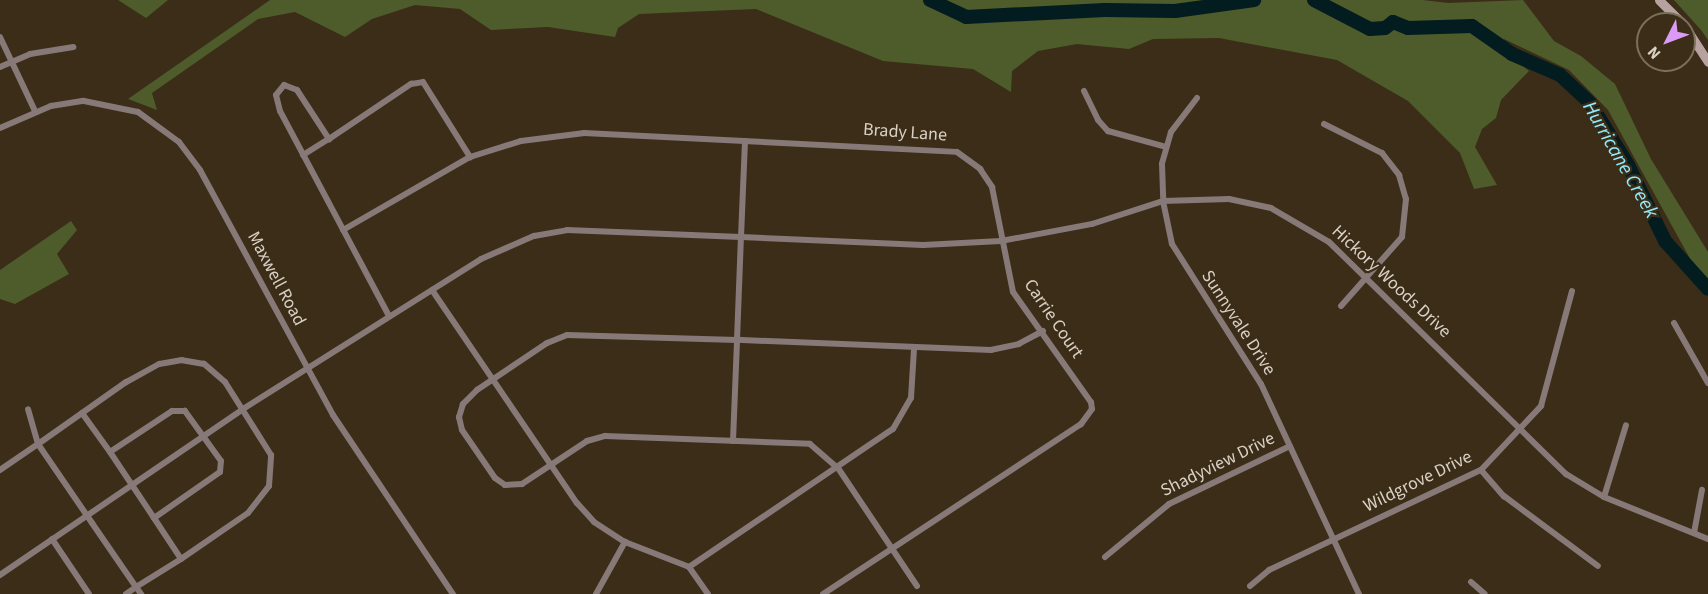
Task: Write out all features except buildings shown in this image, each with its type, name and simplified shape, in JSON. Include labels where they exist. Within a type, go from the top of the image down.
[{"type":"main road","points":[[1659,0],[1671,12]]},
{"type":"main road","points":[[1696,44],[1708,62]]},
{"type":"street","points":[[0,37],[14,61],[35,111]]},
{"type":"street","points":[[0,67],[14,61],[73,46]]},
{"type":"street","points":[[303,155],[418,81],[434,94],[470,157]]},
{"type":"street","points":[[328,139],[297,90],[284,85],[279,89],[277,102],[389,316]]},
{"type":"street","points":[[1084,91],[1098,120],[1108,131],[1166,147]]},
{"type":"street","name":"Sunnyvale Drive","points":[[1197,98],[1178,119],[1166,147],[1163,201],[1166,227],[1181,263],[1246,357],[1359,594]]},
{"type":"street","name":"Maxwell Road","points":[[0,128],[35,111],[69,102],[105,102],[138,112],[173,136],[200,170],[333,415],[453,594]]},
{"type":"street","points":[[1324,124],[1382,153],[1404,187],[1407,212],[1402,237],[1341,306]]},
{"type":"street","name":"Brady Lane","points":[[343,230],[470,157],[520,141],[585,133],[957,152],[980,169],[992,188],[1001,241]]},
{"type":"street","points":[[733,441],[745,141]]},
{"type":"street","name":"Hickory Woods Drive","points":[[0,575],[306,368],[481,259],[534,236],[567,230],[923,245],[1001,241],[1092,224],[1163,201],[1229,199],[1271,208],[1310,228],[1368,277],[1566,474],[1604,497],[1708,539]]},
{"type":"street","name":"Carrie Court","points":[[892,549],[1081,424],[1092,409],[1043,331],[1013,292],[1001,241]]},
{"type":"street","points":[[432,290],[594,522],[625,542],[689,567],[708,594]]},
{"type":"street","name":"Wildgrove Drive","points":[[1250,586],[1269,570],[1481,470],[1521,430],[1541,406],[1572,291]]},
{"type":"street","points":[[1674,323],[1708,383]]},
{"type":"street","points":[[917,586],[838,468],[810,444],[605,436],[587,441],[515,486],[495,478],[462,430],[459,417],[463,404],[494,379],[547,343],[567,335],[991,350],[1019,344],[1043,331]]},
{"type":"street","points":[[689,567],[893,429],[907,411],[915,349]]},
{"type":"street","points":[[0,470],[82,412],[159,364],[182,360],[204,364],[225,382],[272,455],[269,486],[248,513],[182,559],[126,594]]},
{"type":"street","points":[[28,409],[38,444],[141,594]]},
{"type":"street","points":[[110,452],[177,409],[192,417],[205,435],[221,461],[220,472],[154,518]]},
{"type":"street","points":[[82,412],[182,559]]},
{"type":"street","points":[[1604,497],[1626,425]]},
{"type":"street","name":"Shadyview Drive","points":[[1105,557],[1169,504],[1290,446]]},
{"type":"street","points":[[1481,470],[1504,496],[1598,566]]},
{"type":"street","points":[[1694,533],[1702,490]]},
{"type":"street","points":[[52,539],[89,594]]},
{"type":"street","points":[[596,594],[625,542]]},
{"type":"street","points":[[824,594],[892,549]]},
{"type":"street","points":[[1471,582],[1485,594]]},
{"type":"green space","points":[[118,0],[168,0],[146,18]]},
{"type":"green space","points":[[270,0],[1423,0],[1448,3],[1523,0],[1554,41],[1581,56],[1615,84],[1651,159],[1708,252],[1708,280],[1693,264],[1608,110],[1569,70],[1504,39],[1502,49],[1529,71],[1501,100],[1496,118],[1482,129],[1475,147],[1497,185],[1474,189],[1460,153],[1408,101],[1337,60],[1219,38],[1153,39],[1129,49],[1077,44],[1038,51],[1012,71],[1011,92],[973,69],[883,61],[756,9],[639,14],[618,28],[615,37],[548,27],[491,30],[460,9],[415,5],[372,19],[345,37],[295,12],[258,19],[152,93],[157,110],[128,99]]},
{"type":"green space","points":[[1674,0],[1708,0],[1708,40],[1696,24],[1696,12],[1685,12]]},
{"type":"green space","points":[[71,221],[77,230],[57,254],[69,274],[15,304],[0,299],[0,270]]},
{"type":"waterway","name":"Hurricane Creek","points":[[930,0],[966,17],[1105,10],[1175,11],[1254,0]]},
{"type":"waterway","name":"Hurricane Creek","points":[[1314,0],[1370,29],[1385,28],[1393,22],[1408,28],[1472,26],[1512,54],[1560,75],[1590,103],[1628,165],[1665,241],[1708,289]]}]
